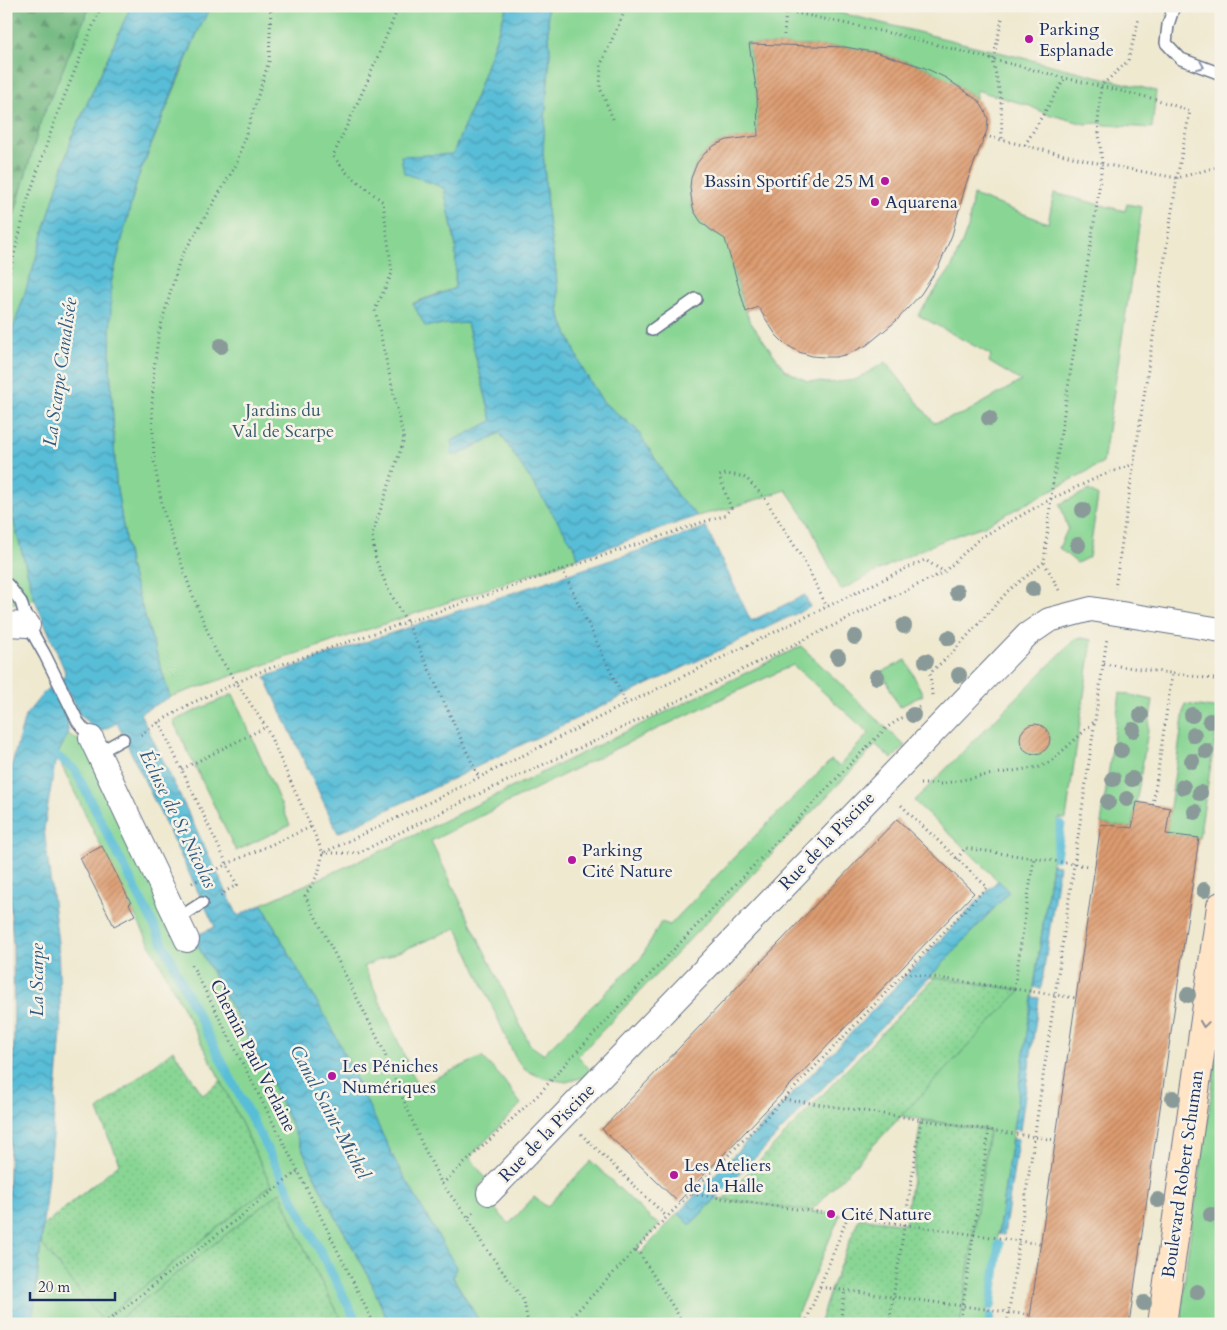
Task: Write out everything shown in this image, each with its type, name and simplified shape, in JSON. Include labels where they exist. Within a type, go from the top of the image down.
[{"type":"main road","name":"Boulevard Robert Schuman","points":[[1162,1324],[1221,906]]},
{"type":"street","name":"Rue de la Piscine","points":[[489,1193],[1027,634],[1049,620],[1091,609],[1221,630]]},
{"type":"street","points":[[89,738],[177,919],[186,946]]},
{"type":"lane","points":[[1174,6],[1168,25],[1166,43],[1181,58],[1221,74]]},
{"type":"lane","points":[[652,330],[696,299]]},
{"type":"lane","points":[[8,585],[21,602],[17,625],[57,679],[89,738],[123,739]]},
{"type":"lane","points":[[177,919],[202,903]]},
{"type":"path","points":[[6,287],[28,199],[56,117],[102,6]]},
{"type":"path","points":[[271,6],[269,61],[236,165],[180,260],[159,332],[154,368],[152,407],[154,461],[163,510],[191,592],[216,652],[266,727],[323,853],[318,874],[305,896],[381,1045],[421,1142],[442,1184],[468,1218],[482,1243],[524,1301],[528,1324]]},
{"type":"path","points":[[399,6],[367,82],[332,156],[347,173],[383,202],[392,273],[375,310],[404,440],[372,535],[376,560],[388,590],[409,626],[478,778]]},
{"type":"path","points":[[613,118],[600,88],[601,64],[627,6]]},
{"type":"path","points":[[772,6],[786,11],[903,36],[1155,99],[1190,110],[1177,178],[1111,612],[1007,1324]]},
{"type":"path","points":[[784,35],[786,11]]},
{"type":"path","points":[[1068,614],[1065,603],[1044,562],[1051,498],[1102,164],[1098,123],[1100,86],[1128,61],[1139,18]]},
{"type":"path","points":[[1002,19],[993,60],[1001,99],[1002,139]]},
{"type":"path","points":[[1025,145],[1065,78]]},
{"type":"path","points":[[985,136],[1102,164],[1177,178],[1221,166]]},
{"type":"path","points":[[323,853],[358,853],[481,793],[597,740],[944,572],[980,538],[1051,498],[1134,463]]},
{"type":"path","points":[[149,729],[192,703],[262,671],[724,516],[731,508],[719,476],[726,474],[741,476],[747,479],[764,497],[804,561],[827,607]]},
{"type":"path","points":[[323,853],[925,560],[944,572]]},
{"type":"path","points":[[932,698],[930,673],[952,653],[1008,591],[1044,562]]},
{"type":"path","points":[[563,570],[626,704]]},
{"type":"path","points":[[1104,664],[1220,680],[1221,670]]},
{"type":"path","points":[[1153,805],[1172,674]]},
{"type":"path","points":[[442,1184],[539,1094],[886,728],[924,704]]},
{"type":"path","points":[[882,784],[941,784],[1039,768],[1050,762],[1095,720]]},
{"type":"path","points":[[159,722],[237,886],[226,891]]},
{"type":"path","points":[[182,769],[266,727]]},
{"type":"path","points":[[565,1324],[987,887],[912,816],[882,784]]},
{"type":"path","points":[[190,884],[227,864],[311,827]]},
{"type":"path","points":[[958,860],[965,848],[1094,867]]},
{"type":"path","points":[[1014,989],[1034,858]]},
{"type":"path","name":"Chemin Paul Verlaine","points":[[186,946],[374,1324]]},
{"type":"path","points":[[904,973],[1076,998]]},
{"type":"path","points":[[784,1099],[1055,1140]]},
{"type":"path","points":[[562,1116],[667,1217]]},
{"type":"path","points":[[889,1324],[921,1120]]},
{"type":"path","points":[[960,1324],[989,1130]]},
{"type":"path","points":[[104,1324],[298,1171]]},
{"type":"path","points":[[468,1218],[489,1193]]},
{"type":"path","points":[[691,1194],[1040,1244]]},
{"type":"path","points":[[805,1324],[848,1216]]},
{"type":"path","points":[[636,1250],[684,1323],[695,1324]]},
{"type":"path","points":[[820,1287],[1030,1315]]},
{"type":"path","points":[[840,1324],[845,1290]]},
{"type":"green space","points":[[6,6],[90,6],[41,120],[6,244]]},
{"type":"green space","points":[[90,6],[131,6],[72,137],[33,268],[6,399],[6,244],[41,120]]},
{"type":"green space","name":"Jardins du Val de Scarpe","points":[[211,6],[507,6],[476,96],[453,154],[404,173],[444,187],[456,247],[455,288],[413,303],[425,326],[467,323],[492,421],[452,441],[458,455],[500,433],[576,548],[578,558],[170,697],[130,569],[116,483],[110,368],[111,283],[137,180],[199,29]]},
{"type":"green space","points":[[547,6],[813,6],[1156,91],[1152,128],[1098,123],[1085,124],[1044,113],[1030,106],[976,90],[976,99],[956,84],[927,68],[878,53],[845,47],[748,44],[757,95],[758,122],[756,140],[732,139],[713,146],[700,159],[692,176],[690,194],[694,212],[706,227],[726,238],[735,276],[749,320],[785,370],[807,381],[830,383],[855,380],[886,362],[934,423],[965,413],[1021,381],[989,362],[991,355],[918,315],[952,267],[968,228],[973,195],[1048,223],[1054,193],[1125,211],[1127,204],[1142,207],[1103,463],[984,526],[965,532],[893,563],[841,590],[808,522],[786,490],[731,508],[697,516],[676,494],[636,429],[603,402],[583,370],[560,316],[548,220],[543,150],[550,52]]},
{"type":"green space","points":[[6,458],[13,520],[35,600],[6,604]]},
{"type":"green space","points":[[1089,490],[1098,496],[1089,557],[1077,563],[1059,548],[1068,528],[1060,504]]},
{"type":"green space","points":[[1076,638],[1092,640],[1066,819],[1059,818],[1058,821],[985,1324],[960,1324],[989,1130],[900,1116],[1020,990],[930,977],[1009,892],[914,801]]},
{"type":"green space","points":[[801,646],[905,746],[892,759],[876,745],[578,1056],[591,1071],[584,1077],[566,1082],[543,1078],[525,1070],[515,1057],[457,928],[364,966],[418,1086],[482,1057],[501,1077],[521,1104],[470,1157],[486,1179],[477,1189],[509,1224],[534,1197],[547,1207],[591,1161],[652,1220],[660,1224],[636,1250],[640,1254],[678,1213],[691,1224],[717,1198],[840,1215],[793,1324],[481,1324],[453,1277],[456,1267],[395,1161],[262,904],[388,848]],"holes":[[[793,665],[869,733],[839,766],[831,760],[744,847],[670,925],[661,922],[641,958],[543,1054],[530,1045],[431,841],[617,748]]]},
{"type":"green space","points":[[906,660],[923,695],[899,707],[882,672]]},
{"type":"green space","points":[[1120,693],[1153,700],[1132,828],[1101,824]]},
{"type":"green space","points":[[233,694],[290,825],[236,851],[173,721]]},
{"type":"green space","points":[[1185,704],[1220,709],[1199,838],[1166,834]]},
{"type":"green space","points":[[68,734],[85,744],[268,1074],[322,1192],[367,1273],[389,1324],[344,1324],[310,1261],[280,1192],[113,1324],[30,1324],[34,1310],[41,1243],[102,1320],[271,1185],[221,1081],[129,904],[57,756]]},
{"type":"green space","points":[[935,977],[1021,990],[811,1211],[723,1199]]},
{"type":"green space","points":[[1221,1027],[1221,1288],[1215,1324],[1182,1324],[1187,1257]]},
{"type":"green space","points":[[173,1050],[203,1095],[221,1081],[271,1185],[102,1320],[41,1243],[43,1226],[120,1163],[98,1110]]},
{"type":"green space","points":[[921,1120],[989,1130],[960,1324],[819,1324],[859,1218],[905,1224]]},
{"type":"green space","points":[[280,1192],[310,1261],[344,1324],[113,1324]]},
{"type":"water","points":[[131,6],[211,6],[182,68],[137,180],[111,283],[110,368],[116,483],[130,569],[170,697],[140,713],[238,916],[262,904],[330,1024],[395,1161],[456,1267],[453,1278],[481,1324],[389,1324],[367,1273],[322,1192],[268,1074],[193,937],[215,927],[117,723],[96,733],[87,721],[80,716],[62,680],[65,674],[64,669],[35,600],[13,520],[6,458],[8,344],[72,137]]},
{"type":"water","points":[[507,6],[547,6],[550,52],[543,150],[548,220],[560,316],[583,370],[603,402],[636,429],[676,494],[697,516],[578,558],[575,548],[500,433],[458,455],[451,455],[452,441],[492,421],[467,323],[425,326],[413,304],[455,288],[456,247],[444,188],[404,173],[401,156],[453,154],[476,96]]},
{"type":"water","points":[[706,527],[751,621],[805,595],[810,607],[338,833],[265,677]]},
{"type":"water","name":"La Scarpe","points":[[52,685],[68,718],[68,734],[56,757],[44,829],[58,943],[61,1033],[34,1310],[30,1324],[6,1324],[6,1216],[14,1034],[13,943],[6,834],[9,775],[25,716]]},
{"type":"water","points":[[1052,864],[1059,865],[1041,989],[1034,987]]},
{"type":"water","points":[[998,880],[1009,892],[930,977],[690,1225],[678,1213]]},
{"type":"water","points":[[1032,997],[1039,998],[1020,1130],[1013,1129]]},
{"type":"water","points":[[1012,1139],[1018,1140],[1004,1235],[998,1234]]},
{"type":"building","name":"Aquarena","points":[[749,44],[845,47],[878,53],[923,67],[946,78],[979,101],[988,119],[987,130],[966,184],[952,235],[939,266],[921,294],[896,321],[867,345],[848,354],[824,357],[799,352],[785,344],[776,335],[758,307],[746,312],[725,239],[701,222],[694,211],[690,187],[691,178],[697,163],[705,153],[715,145],[727,140],[758,136],[757,93]]},
{"type":"building","points":[[1035,724],[1046,728],[1050,739],[1046,750],[1035,754],[1024,750],[1020,739],[1024,728]]},
{"type":"building","points":[[1137,802],[1170,808],[1166,834],[1199,838],[1129,1324],[1029,1324],[1101,824],[1132,828]]},
{"type":"building","points":[[897,819],[974,893],[678,1202],[602,1129]]},
{"type":"building","points":[[102,846],[131,903],[129,904],[135,915],[114,926],[80,858]]},
{"type":"waterway","points":[[57,756],[75,770],[190,1000],[358,1324]]},
{"type":"waterway","points":[[1056,857],[1061,824]]},
{"type":"waterway","points":[[991,1306],[999,1244]]},
{"type":"waterway","points":[[989,1324],[990,1316]]},
{"type":"place","name":"Parking Esplanade","points":[[1029,39]]},
{"type":"place","name":"Bassin Sportif de 25 M","points":[[885,181]]},
{"type":"place","name":"Aquarena","points":[[875,202]]},
{"type":"place","name":"Parking Cité Nature","points":[[572,860]]},
{"type":"place","name":"Les Péniches Numériques","points":[[332,1076]]},
{"type":"place","name":"Les Ateliers de la Halle","points":[[674,1175]]},
{"type":"place","name":"Cité Nature","points":[[831,1214]]},
{"type":"water label","name":"La Scarpe Canalisée","points":[[60,372]]},
{"type":"water label","name":"Écluse de St Nicolas","points":[[178,819]]},
{"type":"water label","name":"Canal Saint-Michel","points":[[330,1112]]}]
